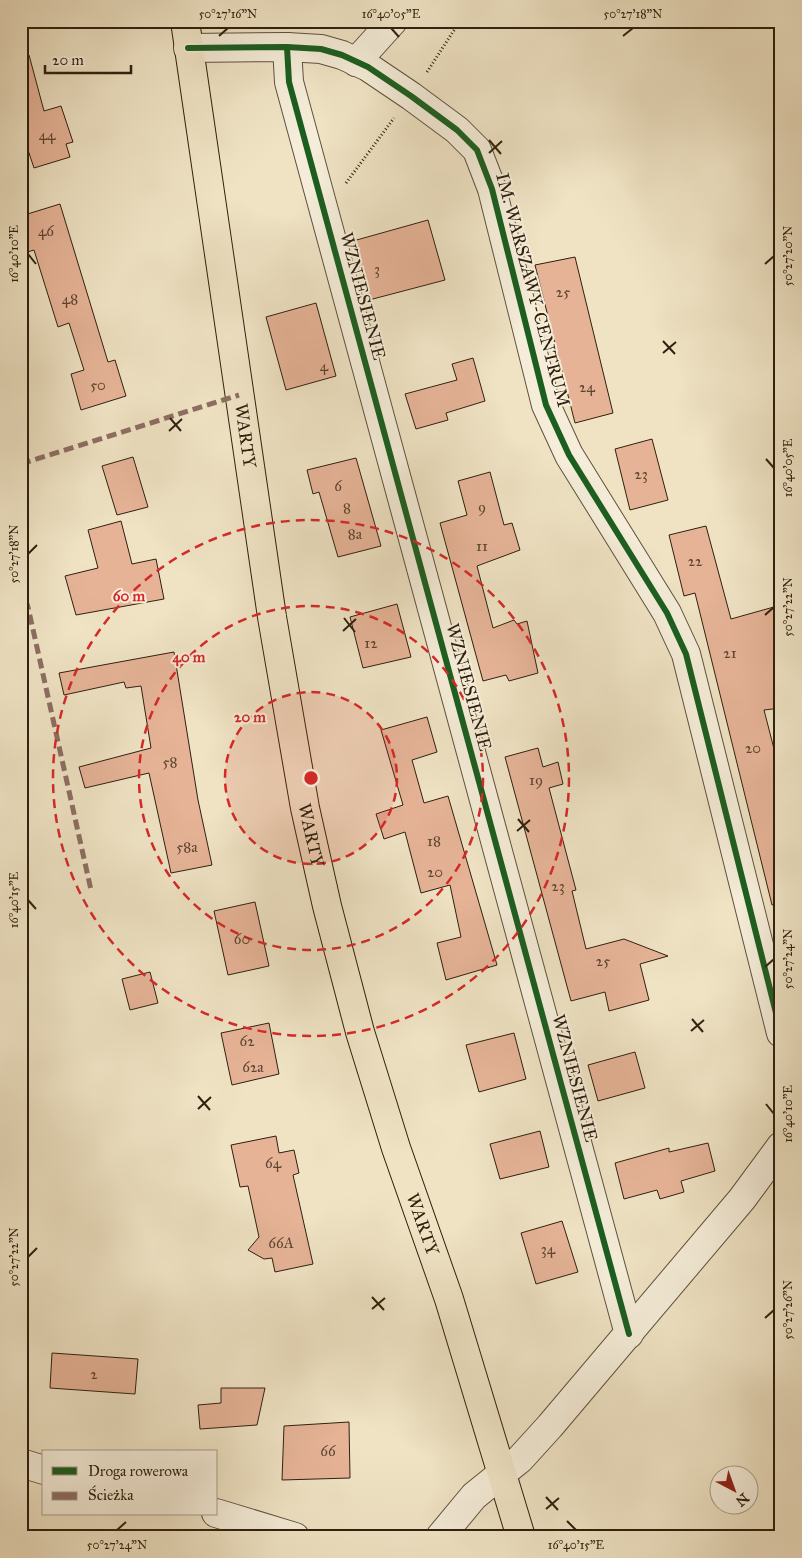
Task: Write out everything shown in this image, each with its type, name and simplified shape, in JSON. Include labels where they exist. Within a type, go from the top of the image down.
[{"type":"main road","name":"WARTY","points":[[186,34],[274,627],[307,817],[360,1032],[396,1148],[448,1299],[520,1537]]},
{"type":"street","points":[[356,62],[393,21]]},
{"type":"street","name":"IM. WARSZAWY-CENTRUM","points":[[186,34],[321,50],[342,55],[411,96],[457,130],[477,150],[492,189],[546,405],[569,455],[667,613],[686,654],[781,1034]]},
{"type":"street","name":"WZNIESIENIE","points":[[287,47],[289,82],[629,1334]]},
{"type":"street","points":[[440,1537],[474,1496],[520,1458],[629,1334],[742,1200],[781,1146]]},
{"type":"street","points":[[21,1463],[42,1469]]},
{"type":"street","points":[[218,1514],[296,1537]]},
{"type":"path","points":[[411,96],[460,21]]},
{"type":"path","points":[[323,206],[331,203],[377,140]]},
{"type":"building","points":[[29,55],[44,111],[61,106],[73,142],[66,144],[70,157],[34,168],[21,129],[21,56]]},
{"type":"building","points":[[60,204],[108,362],[115,360],[126,396],[81,410],[71,374],[84,370],[69,323],[58,327],[34,250],[21,254],[21,216]]},
{"type":"building","points":[[428,220],[445,280],[369,300],[353,241]]},
{"type":"building","points":[[575,257],[613,413],[575,423],[535,265]]},
{"type":"building","points":[[316,303],[336,376],[286,390],[266,317]]},
{"type":"building","points":[[473,358],[485,401],[446,413],[448,420],[416,429],[405,394],[457,380],[452,364]]},
{"type":"building","points":[[652,439],[668,500],[630,510],[615,449]]},
{"type":"building","points":[[133,457],[148,507],[117,515],[102,466]]},
{"type":"building","points":[[356,458],[381,546],[338,557],[319,492],[313,494],[307,470]]},
{"type":"building","points":[[490,472],[504,525],[512,523],[520,550],[477,566],[493,628],[514,620],[517,624],[527,621],[538,673],[509,681],[506,675],[483,681],[440,523],[467,515],[458,481]]},
{"type":"building","points":[[121,521],[132,564],[156,559],[164,599],[76,615],[65,576],[98,568],[88,530]]},
{"type":"building","points":[[706,526],[731,619],[781,605],[781,708],[764,710],[781,776],[781,904],[772,905],[695,593],[684,596],[669,535]]},
{"type":"building","points":[[397,604],[411,657],[363,668],[350,617]]},
{"type":"building","points":[[174,652],[198,800],[212,865],[171,873],[149,773],[85,788],[79,767],[151,748],[141,686],[126,688],[124,682],[64,695],[59,673]]},
{"type":"building","points":[[427,717],[437,752],[412,760],[424,803],[448,796],[497,965],[446,980],[437,943],[461,937],[450,885],[421,893],[405,832],[384,839],[376,814],[403,805],[381,730]]},
{"type":"building","points":[[538,748],[543,767],[558,762],[563,784],[549,788],[576,890],[572,891],[586,949],[624,939],[668,956],[640,964],[649,1000],[609,1011],[605,992],[571,1001],[505,757]]},
{"type":"building","points":[[255,902],[269,966],[228,975],[214,911]]},
{"type":"building","points":[[150,972],[158,1003],[130,1010],[122,979]]},
{"type":"building","points":[[269,1023],[279,1074],[232,1085],[221,1033]]},
{"type":"building","points":[[514,1033],[526,1079],[479,1092],[466,1045]]},
{"type":"building","points":[[635,1052],[645,1088],[598,1101],[588,1065]]},
{"type":"building","points":[[540,1131],[549,1167],[500,1179],[490,1144]]},
{"type":"building","points":[[276,1136],[279,1153],[294,1150],[299,1173],[293,1175],[313,1264],[275,1272],[272,1258],[264,1259],[248,1250],[259,1237],[248,1186],[240,1187],[231,1145]]},
{"type":"building","points":[[708,1143],[715,1171],[681,1181],[684,1192],[660,1199],[657,1190],[624,1199],[615,1163],[669,1148],[669,1152]]},
{"type":"building","points":[[562,1221],[578,1272],[536,1284],[521,1233]]},
{"type":"building","points":[[52,1353],[138,1359],[135,1394],[50,1388]]},
{"type":"building","points":[[221,1388],[265,1388],[257,1425],[200,1429],[198,1405],[221,1403]]},
{"type":"building","points":[[349,1422],[350,1478],[282,1480],[284,1426]]},
{"type":"marked path","points":[[21,464],[239,395]]},
{"type":"marked path","points":[[21,586],[28,607],[91,890]]},
{"type":"cycle path","points":[[287,47],[289,82],[629,1334]]},
{"type":"cycle path","points":[[188,48],[287,47],[321,49],[342,55],[368,67],[411,96],[457,130],[477,150],[492,189],[546,405],[569,455],[667,613],[686,654],[781,1033]]}]
